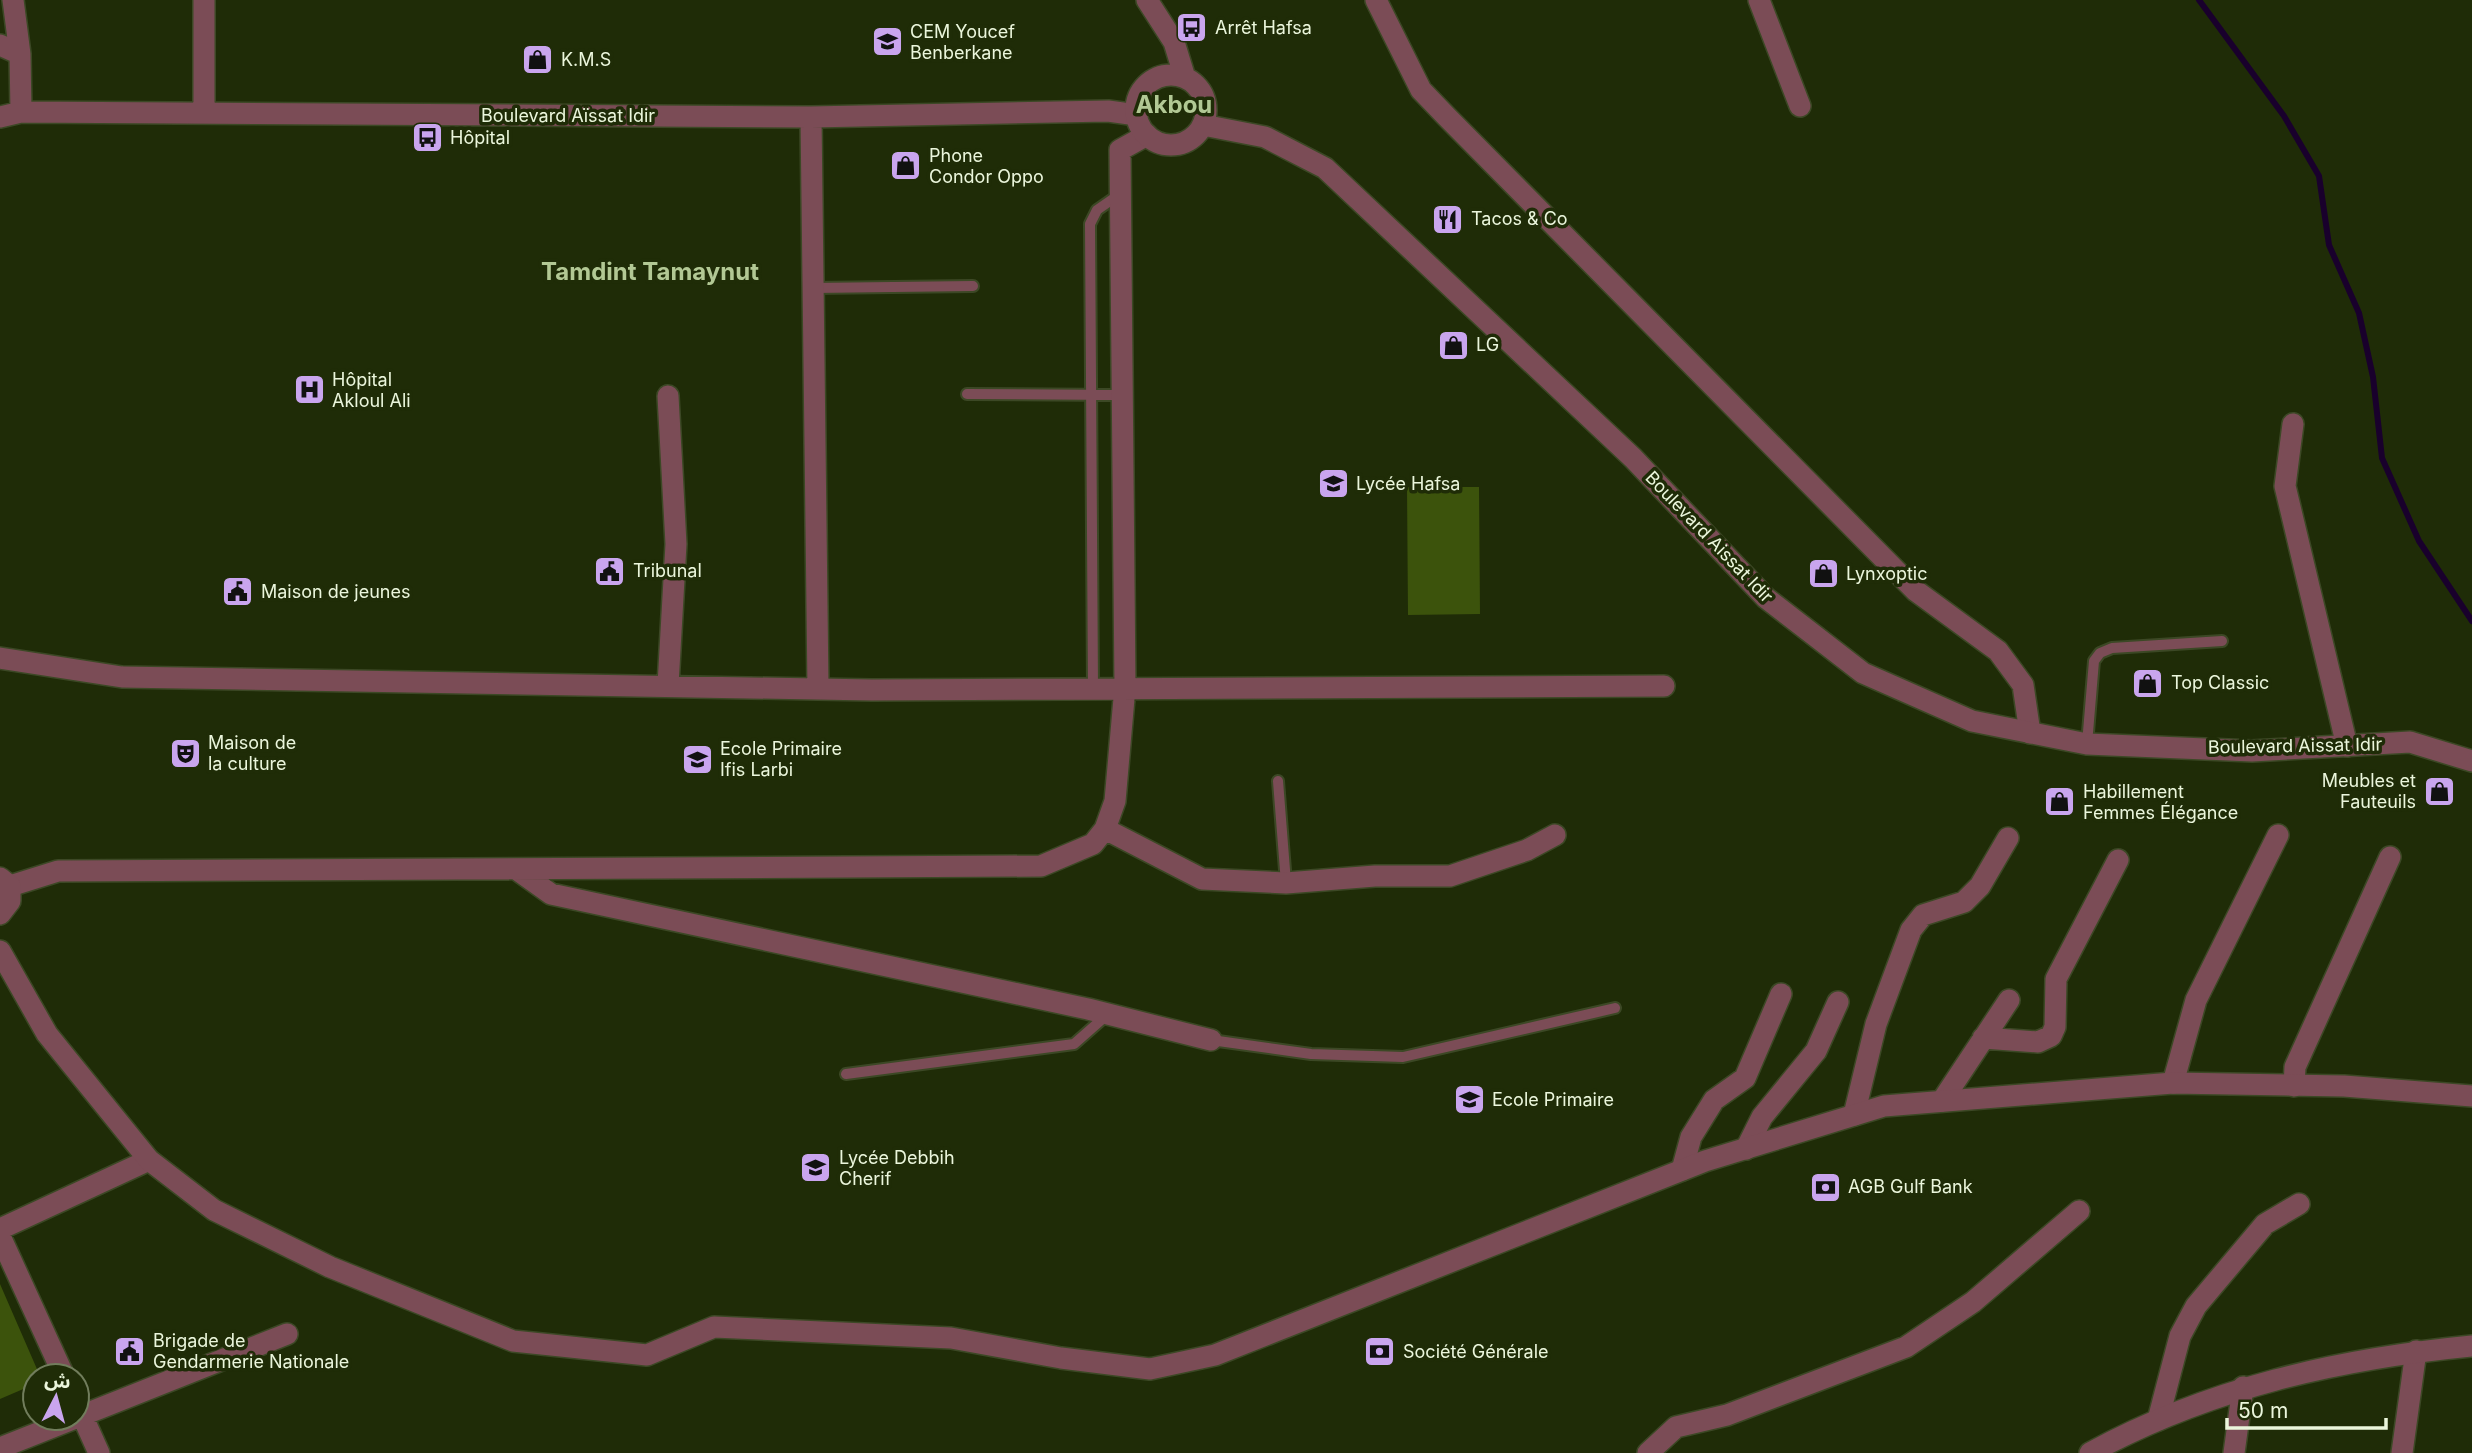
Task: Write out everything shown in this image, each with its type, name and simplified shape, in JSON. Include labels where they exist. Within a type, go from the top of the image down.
[{"type":"street","points":[[13,0],[10,50],[22,112]]},
{"type":"street","points":[[204,0],[204,113]]},
{"type":"street","points":[[1147,0],[1174,41],[1185,78]]},
{"type":"street","points":[[1376,0],[1421,90],[1916,591],[1998,651],[2023,685],[2030,733]]},
{"type":"street","points":[[1759,0],[1800,106]]},
{"type":"street","points":[[1166,76],[1185,78],[1201,91],[1206,108],[1203,125],[1196,135],[1180,144],[1167,144],[1147,135],[1137,115],[1141,93],[1155,79],[1166,76]]},
{"type":"street","name":"Boulevard Aïssat Idir","points":[[0,117],[22,112],[811,117],[1108,111],[1137,115]]},
{"type":"street","points":[[811,117],[818,688]]},
{"type":"street","name":"Boulevard Aissat Idir","points":[[1203,125],[1265,137],[1325,168],[1633,458],[1766,598],[1863,673],[1972,721],[2087,744],[2252,751],[2410,743],[2472,761]]},
{"type":"street","points":[[0,914],[10,901],[5,882],[58,871],[1041,866],[1093,844],[1105,829],[1115,801],[1125,687],[1120,150],[1147,135]]},
{"type":"street","points":[[668,396],[676,544],[668,685]]},
{"type":"street","points":[[2293,424],[2285,486],[2347,746]]},
{"type":"street","points":[[0,658],[122,677],[818,688],[1664,686]]},
{"type":"street","points":[[1105,829],[1158,859],[1202,879],[1286,883],[1375,876],[1450,876],[1527,850],[1555,835]]},
{"type":"street","points":[[2173,1083],[2196,1000],[2278,835]]},
{"type":"street","points":[[1854,1115],[1876,1024],[1911,930],[1923,915],[1964,902],[1980,887],[2008,838]]},
{"type":"street","points":[[2294,1086],[2295,1067],[2390,857]]},
{"type":"street","points":[[1983,1038],[2038,1042],[2051,1036],[2055,1027],[2056,979],[2118,860]]},
{"type":"street","points":[[516,869],[551,894],[1108,1014],[1211,1040]]},
{"type":"street","points":[[0,951],[47,1034],[149,1160],[226,1216],[330,1267],[513,1341],[647,1356],[714,1327],[951,1338],[1061,1358],[1150,1369],[1215,1355],[1682,1170],[1884,1106],[2173,1083],[2344,1086],[2472,1096]]},
{"type":"street","points":[[1682,1170],[1691,1137],[1714,1100],[1745,1079],[1781,994]]},
{"type":"street","points":[[1942,1101],[2009,1000]]},
{"type":"street","points":[[1746,1149],[1762,1116],[1816,1051],[1838,1002]]},
{"type":"street","points":[[0,1228],[149,1160]]},
{"type":"street","points":[[2158,1420],[2180,1336],[2196,1306],[2265,1224],[2299,1204]]},
{"type":"street","points":[[1648,1453],[1676,1427],[1727,1415],[1906,1347],[1973,1302],[2079,1211]]},
{"type":"street","points":[[0,1236],[58,1362]]},
{"type":"street","points":[[91,1406],[287,1334]]},
{"type":"street","points":[[2090,1453],[2158,1420],[2243,1387],[2335,1365],[2472,1346]]},
{"type":"street","points":[[2402,1453],[2416,1352]]},
{"type":"street","points":[[2234,1453],[2243,1387]]},
{"type":"street","points":[[0,1448],[34,1432]]},
{"type":"street","points":[[90,1432],[99,1453]]},
{"type":"lane","points":[[1093,688],[1090,224],[1097,210],[1120,194]]},
{"type":"lane","points":[[813,288],[972,286]]},
{"type":"lane","points":[[967,394],[1122,395]]},
{"type":"lane","points":[[2087,744],[2094,661],[2100,653],[2112,648],[2222,641]]},
{"type":"lane","points":[[1278,781],[1286,883]]},
{"type":"lane","points":[[1211,1040],[1311,1054],[1403,1058],[1615,1008]]},
{"type":"lane","points":[[846,1074],[1074,1044],[1108,1014]]},
{"type":"green space","points":[[1407,487],[1479,487],[1480,614],[1408,615]]},
{"type":"green space","points":[[0,1284],[34,1362],[21,1362],[21,1390],[0,1399]]},
{"type":"waterway","points":[[2199,0],[2284,116],[2319,176],[2329,245],[2359,313],[2373,377],[2382,458],[2419,541],[2472,621]]},
{"type":"place","name":"Arrêt Hafsa","points":[[1192,28]]},
{"type":"place","name":"CEM Youcef Benberkane","points":[[887,42]]},
{"type":"place","name":"K.M.S","points":[[538,60]]},
{"type":"place","name":"Hôpital","points":[[427,138]]},
{"type":"place","name":"Phone Condor Oppo","points":[[906,166]]},
{"type":"place","name":"Tacos & Co","points":[[1448,219]]},
{"type":"place","name":"LG","points":[[1453,345]]},
{"type":"place","name":"Hôpital Akloul Ali","points":[[309,390]]},
{"type":"place","name":"Lycée Hafsa","points":[[1333,484]]},
{"type":"place","name":"Tribunal","points":[[610,571]]},
{"type":"place","name":"Lynxoptic","points":[[1823,574]]},
{"type":"place","name":"Maison de jeunes","points":[[238,592]]},
{"type":"place","name":"Top Classic","points":[[2148,683]]},
{"type":"place","name":"Maison de la culture","points":[[185,753]]},
{"type":"place","name":"Ecole Primaire Ifis Larbi","points":[[697,759]]},
{"type":"place","name":"Meubles et Fauteuils","points":[[2439,791]]},
{"type":"place","name":"Habillement Femmes Élégance","points":[[2060,802]]},
{"type":"place","name":"Ecole Primaire","points":[[1469,1100]]},
{"type":"place","name":"Lycée Debbih Cherif","points":[[816,1168]]},
{"type":"place","name":"AGB Gulf Bank","points":[[1825,1187]]},
{"type":"place","name":"Brigade de Gendarmerie Nationale","points":[[130,1351]]},
{"type":"place","name":"Société Générale","points":[[1380,1352]]},
{"type":"district","name":"Akbou","points":[[1174,105]]},
{"type":"district","name":"Tamdint Tamaynut","points":[[650,272]]}]
